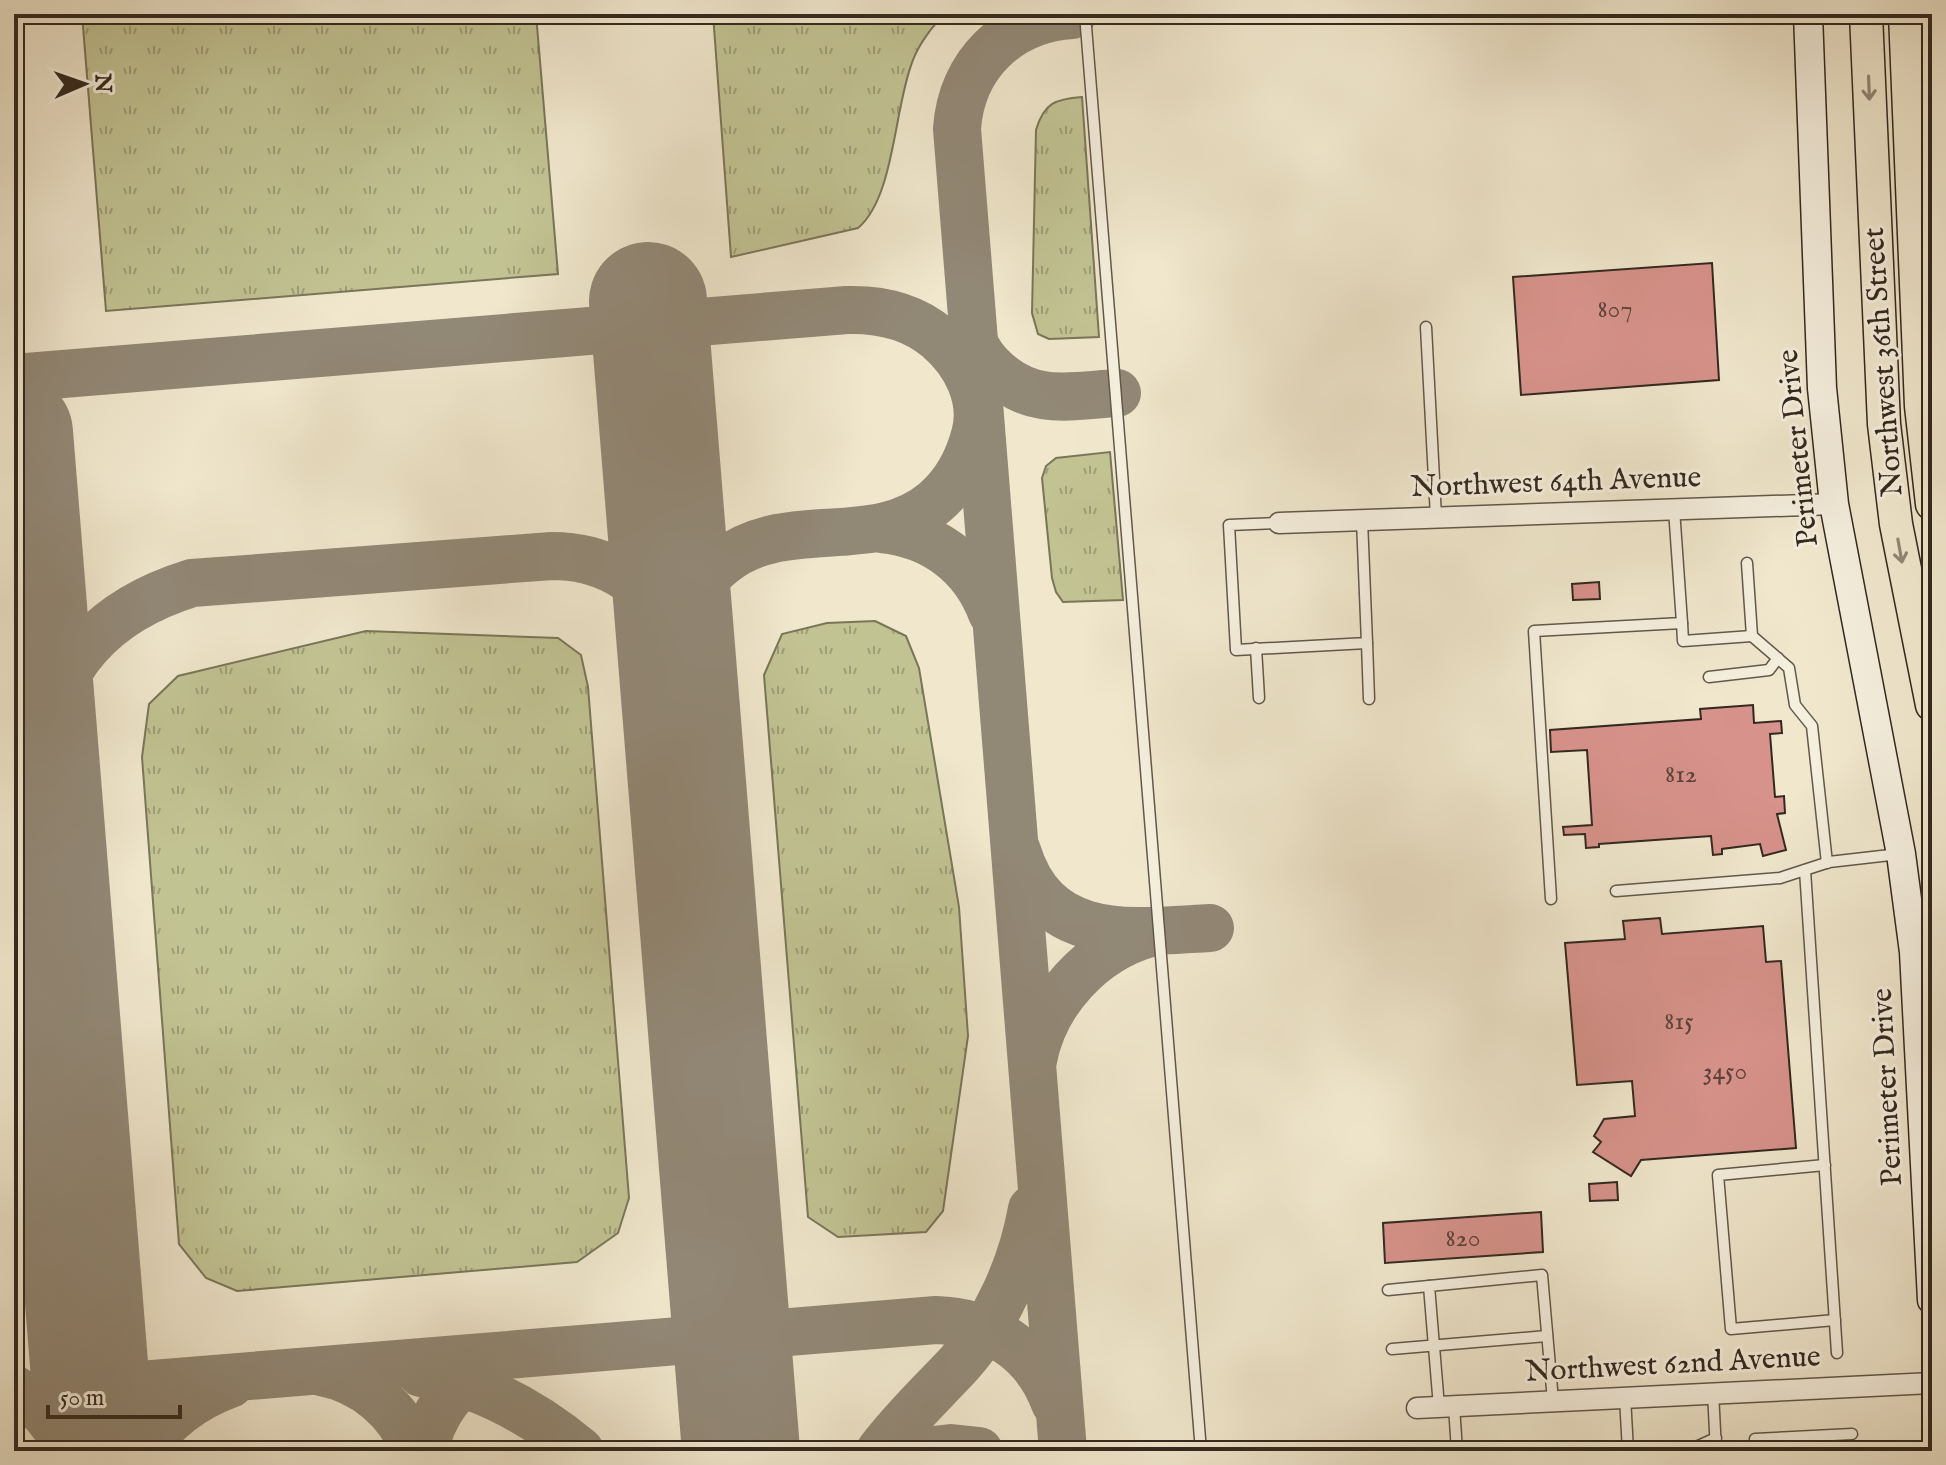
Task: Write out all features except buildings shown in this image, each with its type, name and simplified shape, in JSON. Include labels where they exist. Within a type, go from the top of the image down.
[{"type":"main road","name":"Northwest 36th Street","points":[[1866,14],[1884,424],[1896,524],[1932,705]]},
{"type":"main road","name":"Northwest 36th Street","points":[[1905,14],[1920,54],[1914,93],[1921,131],[1925,455],[1932,504]]},
{"type":"main road","points":[[1880,362],[1926,360]]},
{"type":"street","name":"Perimeter Drive","points":[[1808,14],[1822,388],[1834,504],[1901,854],[1914,952],[1932,1300]]},
{"type":"street","name":"Northwest 64th Avenue","points":[[1279,523],[1834,504]]},
{"type":"street","name":"Northwest 62nd Avenue","points":[[1417,1408],[1932,1383]]},
{"type":"lane","points":[[1085,14],[1201,1451]]},
{"type":"lane","points":[[1426,327],[1436,517]]},
{"type":"lane","points":[[1674,509],[1683,641],[1752,636],[1789,668],[1795,705],[1812,726],[1827,863]]},
{"type":"lane","points":[[1362,520],[1369,699]]},
{"type":"lane","points":[[1279,523],[1229,525],[1236,650],[1367,643]]},
{"type":"lane","points":[[1747,563],[1752,636]]},
{"type":"lane","points":[[1551,899],[1534,631],[1682,623]]},
{"type":"lane","points":[[1256,648],[1259,698]]},
{"type":"lane","points":[[1709,677],[1769,670],[1778,658]]},
{"type":"lane","points":[[1616,891],[1780,878],[1827,863],[1901,854]]},
{"type":"lane","points":[[1805,870],[1837,1353]]},
{"type":"lane","points":[[1825,1165],[1718,1175],[1731,1329],[1835,1320]]},
{"type":"lane","points":[[1388,1290],[1542,1275],[1553,1401]]},
{"type":"lane","points":[[1429,1286],[1434,1346],[1457,1451]]},
{"type":"lane","points":[[1392,1349],[1547,1336]]},
{"type":"lane","points":[[1713,1392],[1716,1451]]},
{"type":"lane","points":[[1625,1397],[1628,1451]]},
{"type":"lane","points":[[1756,1451],[1755,1439],[1852,1434]]},
{"type":"lane","points":[[1687,1451],[1716,1438]]},
{"type":"green space","points":[[82,14],[536,14],[558,274],[106,311]]},
{"type":"green space","points":[[713,14],[945,14],[927,35],[913,60],[880,195],[858,228],[731,257]]},
{"type":"green space","points":[[1082,97],[1099,337],[1049,339],[1038,334],[1032,313],[1036,130],[1043,114],[1052,104]]},
{"type":"green space","points":[[1110,452],[1123,600],[1063,602],[1052,578],[1042,478],[1046,466],[1056,458]]},
{"type":"green space","points":[[875,621],[906,636],[919,668],[959,907],[968,1036],[943,1211],[926,1232],[838,1237],[808,1217],[764,675],[782,634],[827,623]]},
{"type":"green space","points":[[366,631],[558,638],[581,655],[588,687],[629,1198],[618,1233],[577,1262],[237,1291],[206,1278],[179,1244],[142,757],[149,704],[178,676]]},
{"type":"taxiway","points":[[1063,1451],[957,129],[960,106],[968,85],[978,66],[992,50],[1028,26],[1049,18],[1072,15]]},
{"type":"taxiway","points":[[14,378],[847,310],[896,315],[928,330],[957,358],[975,395],[975,435],[955,480],[935,502],[911,517],[857,531],[774,539],[747,547],[723,562],[709,574],[691,600],[682,628],[678,676]]},
{"type":"taxiway","points":[[973,340],[991,368],[1023,390],[1068,397],[1117,393]]},
{"type":"taxiway","points":[[882,529],[918,537],[949,554],[974,580],[992,613]]},
{"type":"taxiway","points":[[49,871],[44,797],[45,753],[59,692],[72,666],[110,624],[134,608],[192,583],[552,556],[587,560],[618,572],[645,593],[665,622],[676,664]]},
{"type":"taxiway","points":[[1017,851],[1030,882],[1048,904],[1070,918],[1095,927],[1122,930],[1210,928]]},
{"type":"taxiway","points":[[1033,1060],[1048,1018],[1074,980],[1109,951],[1150,933]]},
{"type":"taxiway","points":[[880,1451],[973,1348],[985,1330],[1015,1272],[1032,1209]]},
{"type":"taxiway","points":[[91,1389],[936,1320],[975,1326],[1009,1342],[1036,1368],[1055,1403]]},
{"type":"taxiway","points":[[424,1451],[432,1425],[445,1402],[462,1383],[484,1367]]},
{"type":"taxiway","points":[[321,1372],[352,1382],[378,1399],[400,1422],[415,1451]]},
{"type":"taxiway","points":[[421,1373],[486,1392],[525,1412],[580,1451]]},
{"type":"taxiway","points":[[142,1451],[160,1429],[181,1411],[230,1384]]},
{"type":"taxiway","points":[[14,1389],[44,1412],[74,1451]]},
{"type":"taxiway","points":[[925,1451],[951,1448],[979,1451]]},
{"type":"runway","points":[[648,301],[741,1451]]},
{"type":"runway","points":[[14,433],[96,1451]]}]
